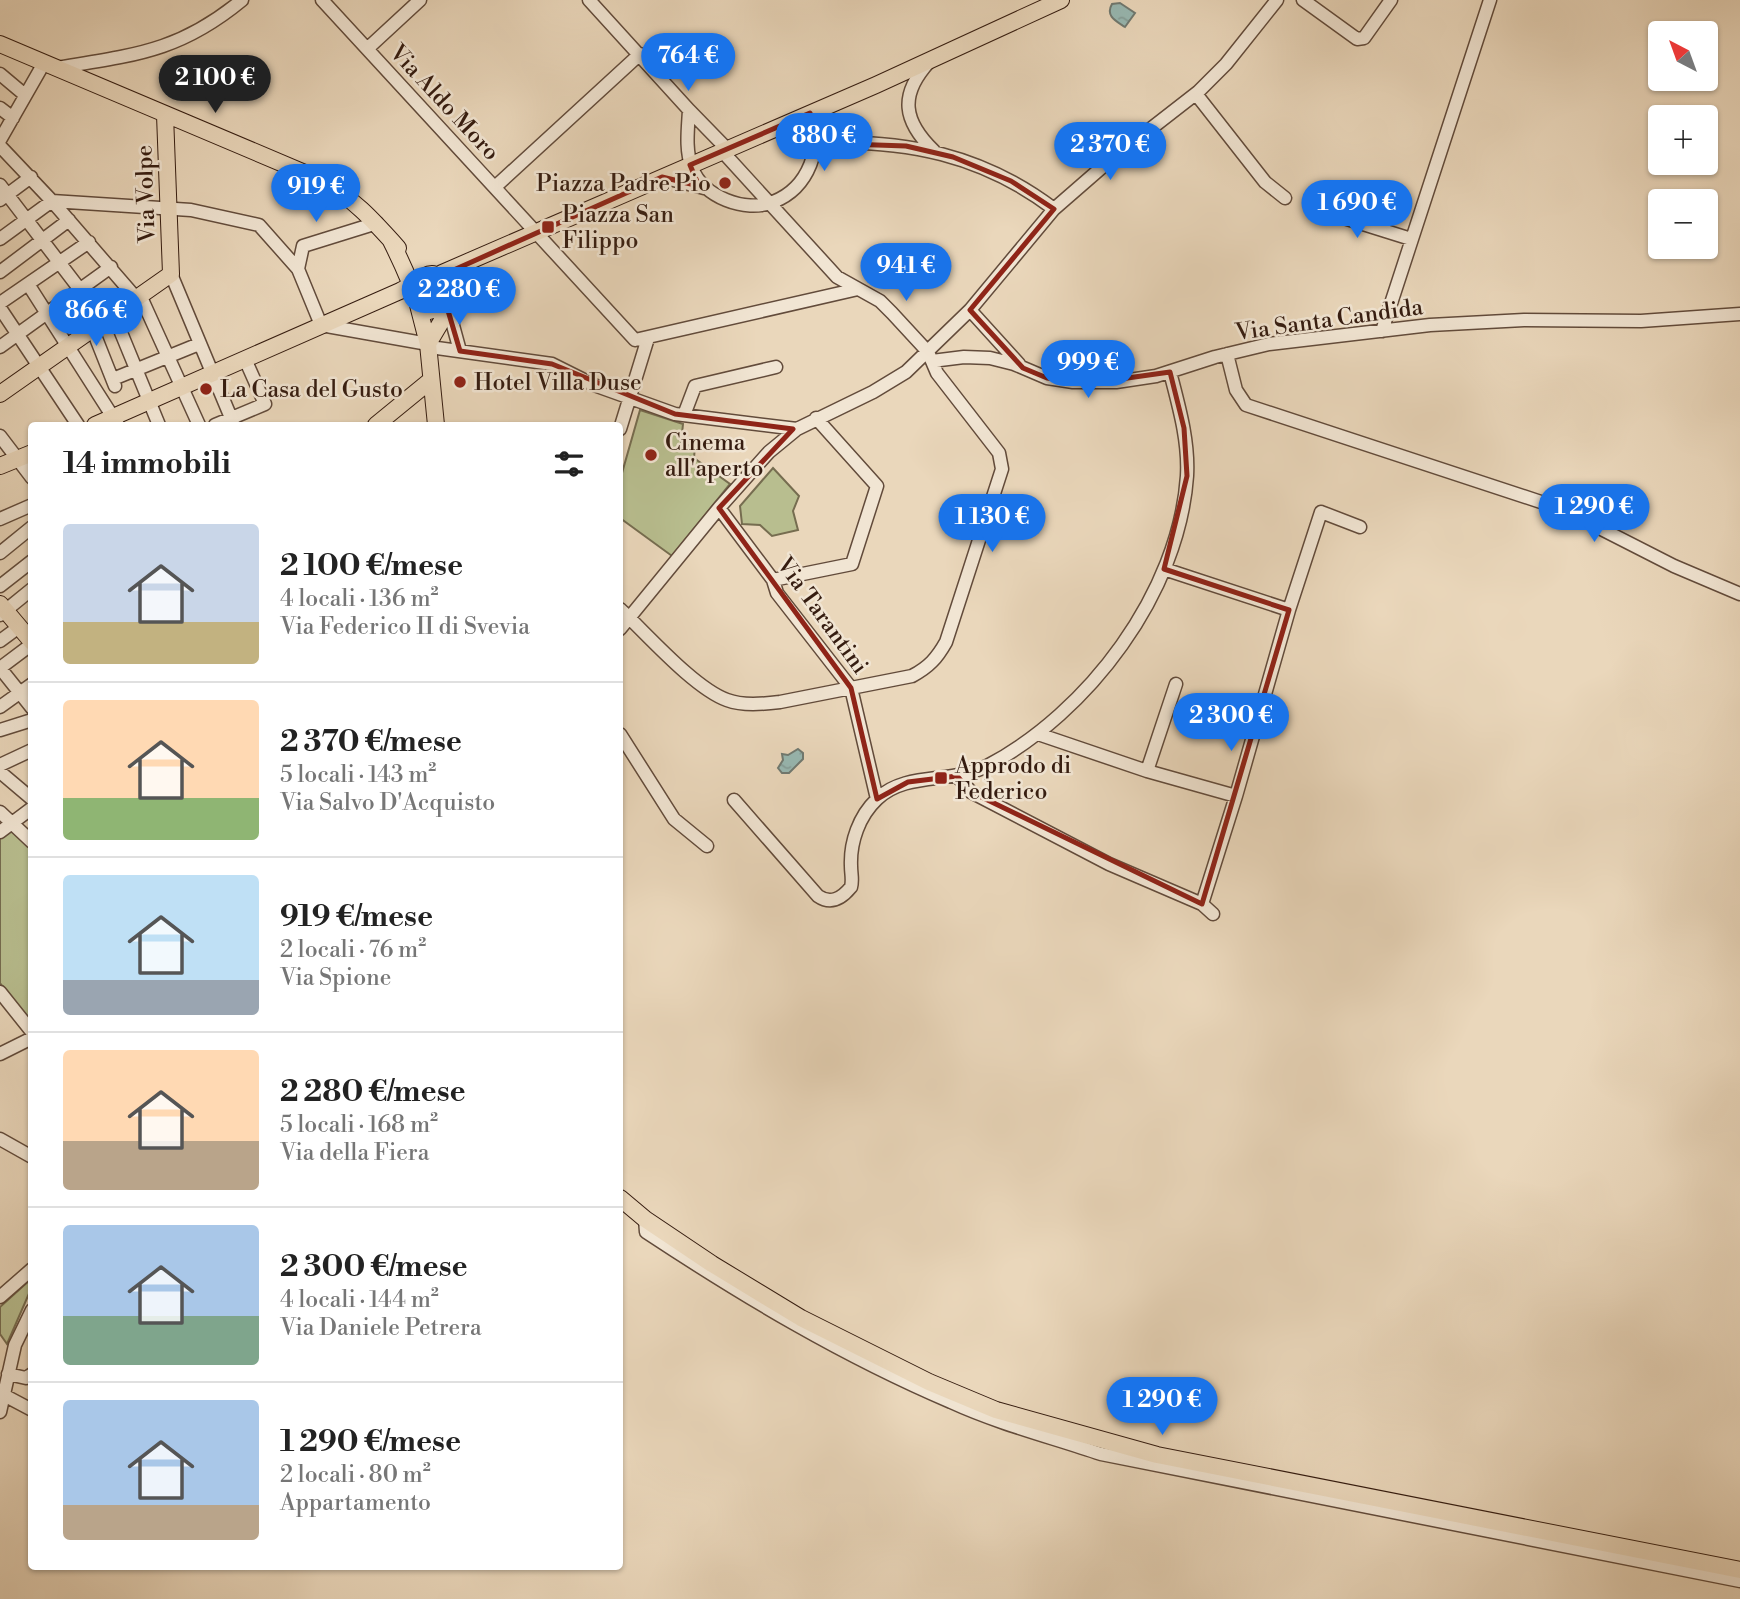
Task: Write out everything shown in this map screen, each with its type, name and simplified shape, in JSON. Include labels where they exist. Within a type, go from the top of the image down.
[{"type":"main road","points":[[116,421],[149,401],[413,285],[418,278],[442,273],[537,232],[1060,0]]},
{"type":"main road","points":[[0,44],[319,179],[349,198],[377,223],[405,257],[442,284],[446,305],[428,344]]},
{"type":"main road","name":"Via Volpe","points":[[1,391],[170,274],[165,115]]},
{"type":"main road","points":[[391,241],[413,285],[428,344],[436,422]]},
{"type":"main road","points":[[418,305],[431,311],[446,305]]},
{"type":"main road","points":[[380,422],[431,380]]},
{"type":"main road","points":[[0,466],[24,456]]},
{"type":"main road","points":[[2,610],[28,638]]},
{"type":"main road","points":[[623,1201],[645,1219],[712,1264],[801,1318],[929,1382],[1007,1414],[1157,1455],[1740,1570]]},
{"type":"street","points":[[0,141],[26,95],[50,66],[166,47],[210,25],[242,0]]},
{"type":"street","name":"Via Aldo Moro","points":[[322,0],[537,232],[630,337],[635,340],[648,338]]},
{"type":"street","points":[[367,49],[419,0]]},
{"type":"street","points":[[589,0],[837,277],[880,301],[930,357],[937,373],[999,453],[1002,462],[1001,474],[946,642],[928,668],[912,676],[803,699],[760,704],[728,700],[702,686],[624,614],[763,458],[797,429],[894,381],[930,357],[1054,209],[1108,162],[1195,94],[1226,64],[1277,0]]},
{"type":"street","points":[[1303,0],[1357,39],[1364,38],[1391,0]]},
{"type":"street","points":[[1382,331],[1490,0]]},
{"type":"street","points":[[495,187],[640,54]]},
{"type":"street","points":[[932,59],[912,85],[908,107],[917,131],[936,152]]},
{"type":"street","points":[[0,74],[26,95]]},
{"type":"street","points":[[1195,94],[1265,181],[1285,198]]},
{"type":"street","points":[[0,108],[13,118]]},
{"type":"street","points":[[690,110],[690,165],[705,188]]},
{"type":"street","points":[[688,140],[666,175],[705,188],[728,200],[769,203],[789,192],[808,170],[817,144],[816,130],[810,113]]},
{"type":"street","points":[[817,144],[883,144],[936,152],[989,170],[1031,192],[1054,209]]},
{"type":"street","points":[[0,146],[138,297],[169,356],[198,422]]},
{"type":"street","points":[[31,177],[3,193],[60,262],[137,369],[158,422]]},
{"type":"street","points":[[0,239],[52,201],[191,210],[258,225],[298,269],[321,325],[460,351],[551,364],[629,399],[684,415],[797,429]]},
{"type":"street","points":[[1312,208],[1411,239]]},
{"type":"street","points":[[0,272],[69,220]]},
{"type":"street","points":[[298,269],[303,246],[377,223]]},
{"type":"street","points":[[76,422],[0,306],[89,242]]},
{"type":"street","points":[[0,348],[111,267]]},
{"type":"street","points":[[170,274],[233,422],[265,404],[245,359]]},
{"type":"street","points":[[28,284],[116,421]]},
{"type":"street","points":[[622,422],[648,338],[858,289]]},
{"type":"street","points":[[446,305],[460,351]]},
{"type":"street","points":[[970,310],[1023,368]]},
{"type":"street","name":"Via Santa Candida","points":[[930,357],[990,358],[1047,378],[1092,383],[1140,379],[1269,344],[1382,331],[1524,320],[1629,321],[1740,314]]},
{"type":"street","points":[[103,321],[114,382],[137,369],[199,344]]},
{"type":"street","points":[[1227,354],[1236,390],[1245,405],[1568,512],[1674,566],[1740,594]]},
{"type":"street","points":[[684,415],[695,386],[776,367]]},
{"type":"street","points":[[734,800],[818,896],[830,901],[843,895],[851,887],[855,833],[869,807],[885,792],[908,782],[957,776],[982,768],[1038,734],[1089,685],[1119,649],[1142,612],[1164,569],[1181,512],[1187,476],[1184,428],[1170,372]]},
{"type":"street","points":[[772,580],[852,564],[877,486],[816,418]]},
{"type":"street","points":[[0,436],[24,456]]},
{"type":"street","points":[[0,519],[27,507]]},
{"type":"street","name":"Via Tarantini","points":[[719,508],[772,580],[777,593],[851,688],[877,799]]},
{"type":"street","points":[[1202,904],[1289,610],[1321,512],[1360,527]]},
{"type":"street","points":[[0,553],[28,528]]},
{"type":"street","points":[[0,586],[28,564]]},
{"type":"street","points":[[1164,569],[1289,610]]},
{"type":"street","points":[[2,610],[28,592]]},
{"type":"street","points":[[0,641],[19,626]]},
{"type":"street","points":[[28,646],[0,668],[28,703]]},
{"type":"street","points":[[1147,771],[1176,684]]},
{"type":"street","points":[[25,722],[2,703],[28,687]]},
{"type":"street","points":[[0,730],[25,722]]},
{"type":"street","points":[[1038,734],[1147,771],[1236,796]]},
{"type":"street","points":[[623,739],[674,819],[707,846]]},
{"type":"street","points":[[0,765],[28,752]]},
{"type":"street","points":[[0,772],[28,796]]},
{"type":"street","points":[[957,776],[971,792],[1110,864],[1202,904],[1213,914]]},
{"type":"street","points":[[0,832],[28,811]]},
{"type":"street","points":[[0,812],[28,839]]},
{"type":"street","points":[[0,992],[28,1027]]},
{"type":"street","points":[[2,1050],[28,1040]]},
{"type":"street","points":[[1,1141],[28,1155]]},
{"type":"street","points":[[645,1219],[646,1232],[740,1293],[798,1326],[943,1399],[1017,1426],[1112,1457],[1740,1581]]},
{"type":"street","points":[[0,1297],[28,1272]]},
{"type":"street","points":[[0,1412],[15,1345],[28,1318]]},
{"type":"street","points":[[8,1374],[28,1377]]},
{"type":"street","points":[[2,1394],[28,1408]]},
{"type":"highlighted area","points":[[810,113],[818,143],[906,146],[953,157],[1011,181],[1054,209],[970,310],[1023,368],[1047,378],[1092,383],[1170,372],[1184,428],[1187,476],[1164,569],[1289,610],[1202,904],[971,792],[957,776],[908,782],[877,799],[851,688],[719,508],[793,429],[675,414],[552,364],[460,351],[438,277],[662,177],[699,186],[690,165]]},
{"type":"green space","points":[[640,410],[683,424],[681,444],[695,446],[694,458],[730,484],[672,556],[623,520],[623,470]]},
{"type":"green space","points":[[773,468],[799,496],[793,511],[798,530],[772,536],[760,525],[742,524],[740,506]]},
{"type":"green space","points":[[9,828],[28,845],[28,1019],[0,983],[0,836]]},
{"type":"green space","points":[[28,1282],[28,1296],[7,1344],[0,1334],[0,1307]]},
{"type":"water","points":[[1120,3],[1135,13],[1125,27],[1112,18],[1110,12],[1112,4]]},
{"type":"water","points":[[798,749],[803,753],[803,759],[789,773],[782,773],[778,768],[783,760],[782,754],[788,755]]},
{"type":"place","name":"Piazza Padre Pio","points":[[725,183]]},
{"type":"place","name":"Piazza San Filippo","points":[[548,227]]},
{"type":"place","name":"Hotel Villa Duse","points":[[460,382]]},
{"type":"place","name":"La Casa del Gusto","points":[[206,389]]},
{"type":"place","name":"Cinema all'aperto","points":[[651,455]]},
{"type":"place","name":"Approdo di Federico","points":[[941,778]]}]
